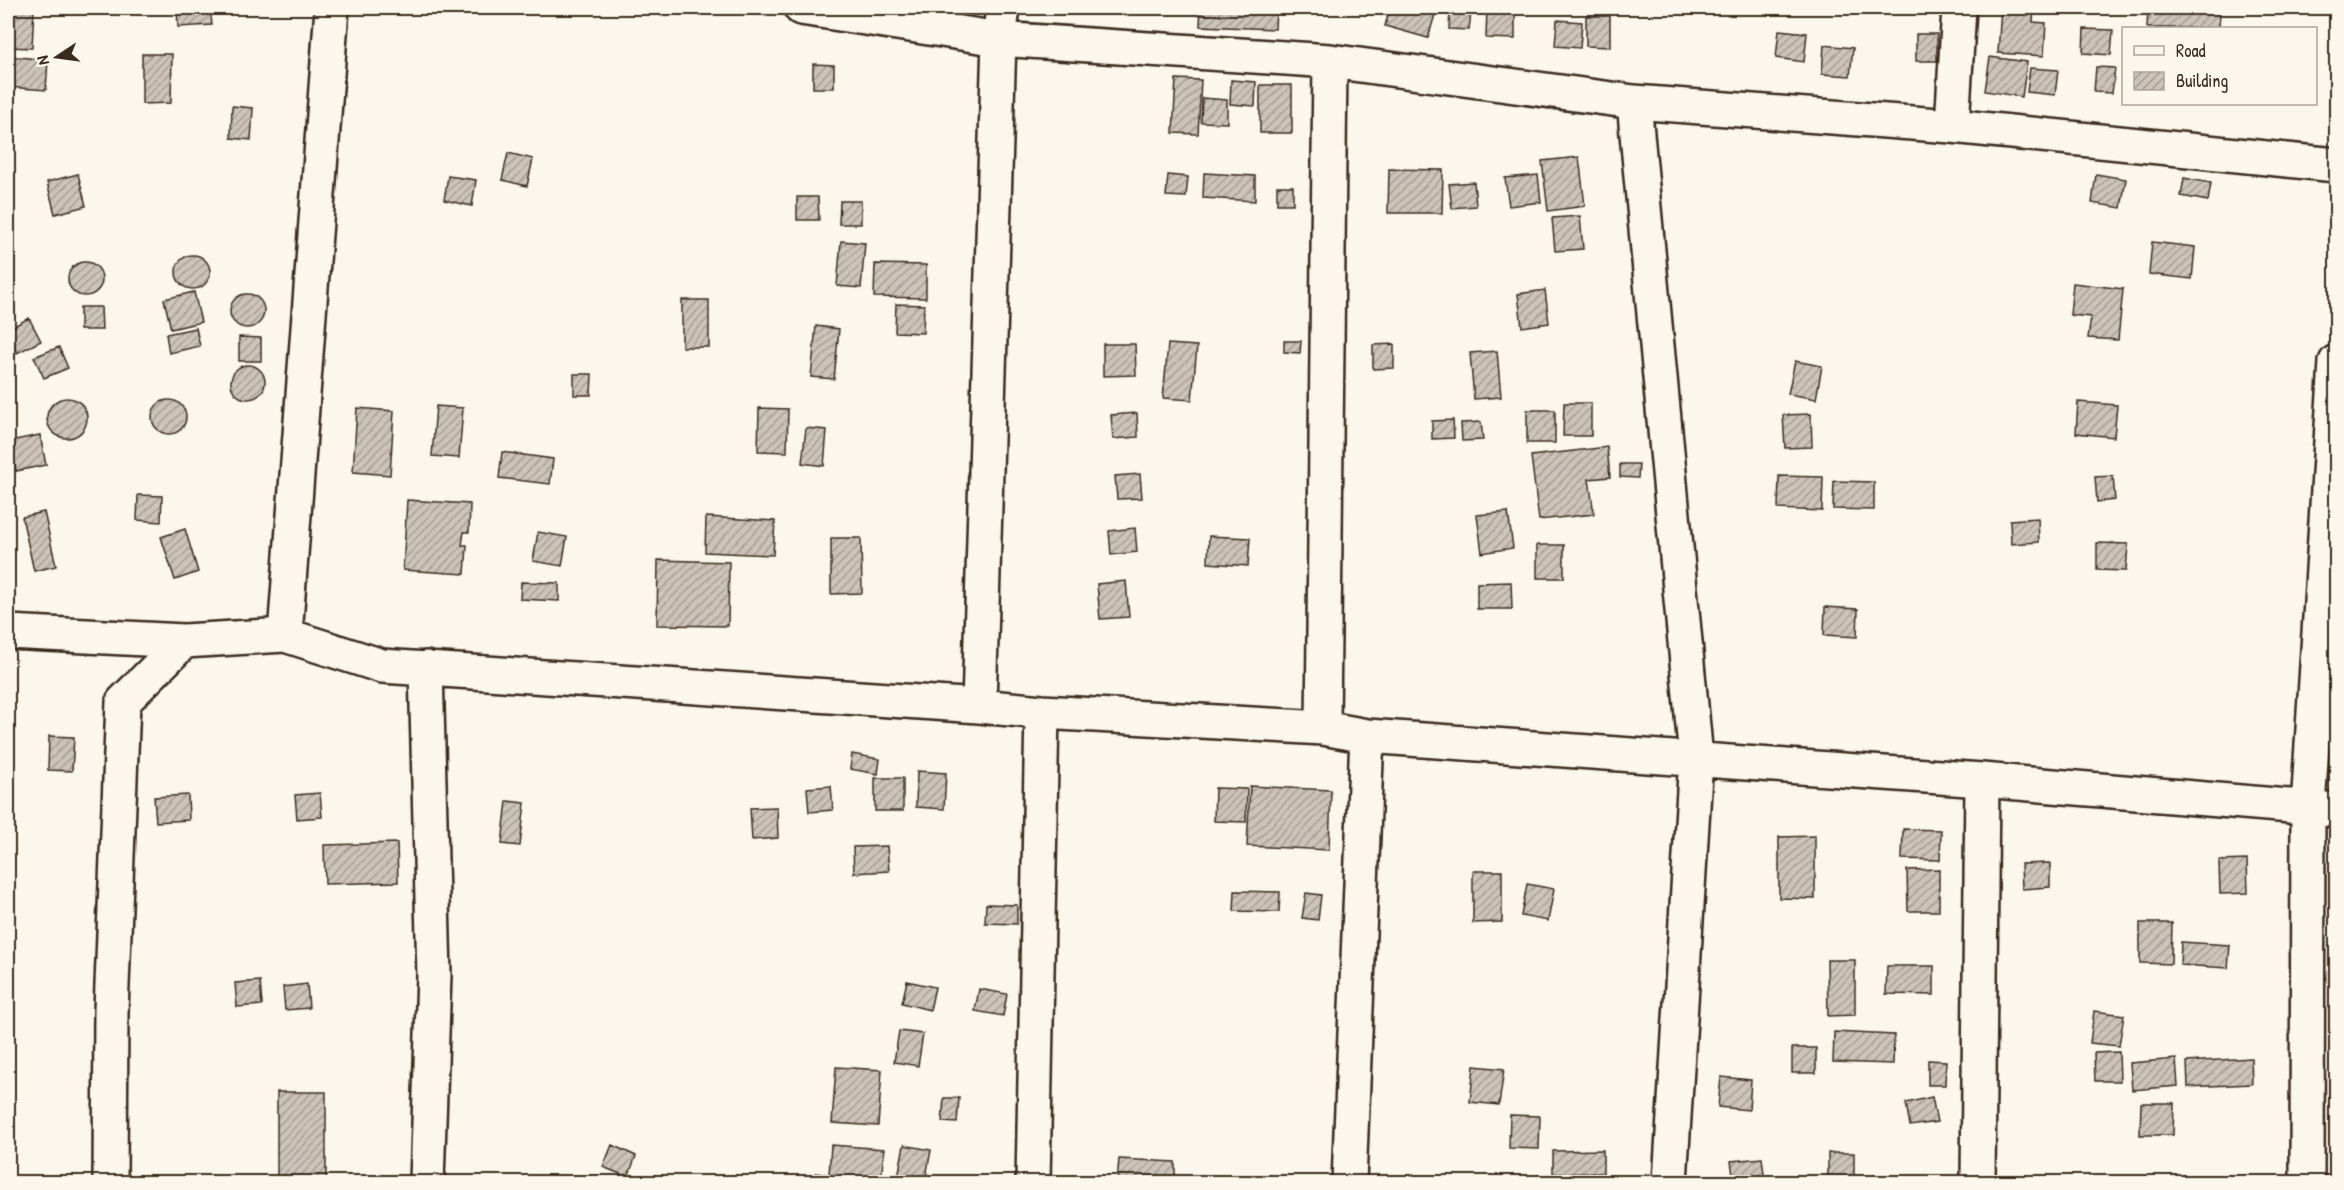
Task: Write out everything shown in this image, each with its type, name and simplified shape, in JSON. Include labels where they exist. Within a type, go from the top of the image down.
[{"type":"street","points":[[285,635],[332,8]]},
{"type":"street","points":[[801,8],[1001,23],[1330,61],[1634,102],[1952,126],[2337,165]]},
{"type":"street","points":[[1952,126],[1959,8]]},
{"type":"street","points":[[979,706],[1001,23]]},
{"type":"street","points":[[1323,728],[1330,61]]},
{"type":"street","points":[[1634,102],[1696,758],[1670,1182]]},
{"type":"street","points":[[2307,1182],[2337,362]]},
{"type":"street","points":[[8,632],[184,641],[285,635],[382,666],[1042,712],[1323,728],[1367,735],[1982,780],[2322,809]]},
{"type":"street","points":[[110,1182],[111,1011],[123,702],[184,641]]},
{"type":"street","points":[[426,668],[434,975],[427,1182]]},
{"type":"street","points":[[1033,1182],[1042,712]]},
{"type":"street","points":[[1349,1182],[1367,735]]},
{"type":"street","points":[[1978,1182],[1982,780]]},
{"type":"building","points":[[8,8],[34,8],[32,48],[8,47]]},
{"type":"building","points":[[177,8],[210,8],[212,25],[178,27]]},
{"type":"building","points":[[1201,8],[1276,8],[1275,29],[1200,26]]},
{"type":"building","points":[[1390,8],[1422,8],[1436,11],[1428,38],[1385,26]]},
{"type":"building","points":[[1487,8],[1515,8],[1515,39],[1486,38]]},
{"type":"building","points":[[2001,8],[2034,8],[2033,22],[2046,23],[2044,56],[1998,53]]},
{"type":"building","points":[[2148,8],[2220,10],[2219,27],[2147,27]]},
{"type":"building","points":[[1450,10],[1471,12],[1469,30],[1449,29]]},
{"type":"building","points":[[1586,16],[1610,16],[1610,47],[1586,46]]},
{"type":"building","points":[[1557,20],[1582,22],[1580,48],[1555,46]]},
{"type":"building","points":[[2084,29],[2113,30],[2111,55],[2083,53]]},
{"type":"building","points":[[1779,30],[1807,33],[1804,62],[1776,58]]},
{"type":"building","points":[[1916,34],[1937,34],[1937,61],[1916,61]]},
{"type":"building","points":[[1824,45],[1853,48],[1850,76],[1822,74]]},
{"type":"building","points":[[142,54],[172,54],[171,103],[142,104]]},
{"type":"building","points":[[8,56],[48,60],[46,90],[8,87]]},
{"type":"building","points":[[1990,57],[2027,62],[2022,97],[1985,91]]},
{"type":"building","points":[[813,64],[834,65],[834,88],[813,88]]},
{"type":"building","points":[[2096,67],[2115,68],[2112,93],[2094,92]]},
{"type":"building","points":[[2030,68],[2058,70],[2055,95],[2027,92]]},
{"type":"building","points":[[1176,79],[1201,80],[1198,134],[1173,133]]},
{"type":"building","points":[[1231,80],[1256,82],[1255,106],[1230,104]]},
{"type":"building","points":[[1260,85],[1292,85],[1292,133],[1260,133]]},
{"type":"building","points":[[1202,98],[1227,100],[1227,123],[1201,122]]},
{"type":"building","points":[[232,106],[253,108],[251,140],[231,138]]},
{"type":"building","points":[[508,153],[533,159],[527,186],[502,180]]},
{"type":"building","points":[[1579,157],[1585,206],[1548,211],[1542,161]]},
{"type":"building","points":[[1389,169],[1443,170],[1442,213],[1388,213]]},
{"type":"building","points":[[1204,173],[1255,176],[1255,201],[1203,198]]},
{"type":"building","points":[[78,174],[86,206],[55,214],[47,182]]},
{"type":"building","points":[[2096,174],[2126,179],[2121,208],[2092,203]]},
{"type":"building","points":[[1168,175],[1188,177],[1186,197],[1166,196]]},
{"type":"building","points":[[1538,175],[1541,202],[1509,206],[1505,178]]},
{"type":"building","points":[[448,176],[476,180],[472,206],[444,200]]},
{"type":"building","points":[[2184,178],[2211,183],[2208,201],[2181,196]]},
{"type":"building","points":[[1474,182],[1476,206],[1452,208],[1449,184]]},
{"type":"building","points":[[1277,186],[1293,186],[1293,204],[1277,204]]},
{"type":"building","points":[[797,197],[818,197],[819,220],[797,220]]},
{"type":"building","points":[[840,201],[861,201],[861,224],[839,224]]},
{"type":"building","points":[[1580,216],[1583,249],[1555,251],[1552,218]]},
{"type":"building","points":[[841,241],[865,243],[861,288],[837,286]]},
{"type":"building","points":[[2152,242],[2195,247],[2192,279],[2149,274]]},
{"type":"building","points":[[193,255],[205,260],[210,272],[205,284],[193,289],[181,284],[176,272],[181,260]]},
{"type":"building","points":[[85,262],[97,267],[102,279],[97,291],[85,296],[73,291],[68,279],[73,267]]},
{"type":"building","points":[[875,264],[926,265],[926,298],[874,297]]},
{"type":"building","points":[[2073,283],[2123,289],[2118,340],[2088,338],[2091,317],[2070,315]]},
{"type":"building","points":[[1545,290],[1549,323],[1522,327],[1518,294]]},
{"type":"building","points":[[194,292],[201,322],[171,329],[164,299]]},
{"type":"building","points":[[247,294],[259,299],[264,311],[259,323],[247,328],[235,323],[230,311],[235,299]]},
{"type":"building","points":[[682,300],[709,300],[709,347],[682,347]]},
{"type":"building","points":[[896,304],[924,305],[923,333],[895,332]]},
{"type":"building","points":[[80,307],[101,307],[102,330],[80,330]]},
{"type":"building","points":[[29,318],[41,341],[17,353],[8,329]]},
{"type":"building","points":[[816,326],[839,329],[834,379],[811,377]]},
{"type":"building","points":[[196,328],[200,346],[169,353],[166,334]]},
{"type":"building","points":[[239,337],[261,338],[261,361],[239,361]]},
{"type":"building","points":[[1284,341],[1301,341],[1300,353],[1284,352]]},
{"type":"building","points":[[1103,344],[1135,344],[1136,375],[1103,376]]},
{"type":"building","points":[[1168,344],[1197,346],[1192,400],[1163,398]]},
{"type":"building","points":[[1394,344],[1394,368],[1373,369],[1373,345]]},
{"type":"building","points":[[59,347],[68,368],[44,378],[34,357]]},
{"type":"building","points":[[1497,351],[1501,397],[1474,399],[1470,353]]},
{"type":"building","points":[[1795,361],[1822,366],[1816,399],[1788,394]]},
{"type":"building","points":[[248,365],[260,370],[265,382],[260,394],[248,399],[236,394],[231,382],[236,370]]},
{"type":"building","points":[[574,374],[592,374],[591,395],[574,395]]},
{"type":"building","points":[[67,398],[81,404],[87,418],[81,432],[67,438],[53,432],[47,418],[53,404]]},
{"type":"building","points":[[169,400],[181,405],[186,417],[181,429],[169,434],[157,429],[152,417],[157,405]]},
{"type":"building","points":[[2078,402],[2117,405],[2114,437],[2076,433]]},
{"type":"building","points":[[1564,403],[1591,403],[1591,436],[1563,436]]},
{"type":"building","points":[[436,406],[463,408],[459,458],[432,456]]},
{"type":"building","points":[[357,408],[394,411],[390,475],[353,472]]},
{"type":"building","points":[[759,408],[788,409],[787,452],[758,451]]},
{"type":"building","points":[[1527,410],[1555,410],[1555,443],[1527,443]]},
{"type":"building","points":[[1137,413],[1138,437],[1113,439],[1111,415]]},
{"type":"building","points":[[1811,414],[1812,447],[1785,448],[1783,415]]},
{"type":"building","points":[[1453,420],[1454,438],[1432,439],[1432,421]]},
{"type":"building","points":[[1481,422],[1483,440],[1462,441],[1461,423]]},
{"type":"building","points":[[806,428],[827,430],[824,466],[802,463]]},
{"type":"building","points":[[40,435],[46,465],[16,471],[10,441]]},
{"type":"building","points":[[1607,447],[1610,477],[1589,479],[1594,514],[1539,520],[1531,456]]},
{"type":"building","points":[[502,452],[553,459],[550,484],[499,478]]},
{"type":"building","points":[[1620,464],[1639,464],[1638,478],[1620,477]]},
{"type":"building","points":[[1140,474],[1142,498],[1117,499],[1115,476]]},
{"type":"building","points":[[1779,476],[1823,477],[1822,511],[1778,509]]},
{"type":"building","points":[[2113,476],[2115,500],[2097,502],[2095,477]]},
{"type":"building","points":[[1834,481],[1874,482],[1874,510],[1833,509]]},
{"type":"building","points":[[138,495],[162,496],[161,522],[137,520]]},
{"type":"building","points":[[407,500],[470,504],[469,532],[464,532],[462,545],[467,545],[465,574],[403,570]]},
{"type":"building","points":[[44,512],[56,566],[34,571],[22,517]]},
{"type":"building","points":[[1508,512],[1513,548],[1482,553],[1477,515]]},
{"type":"building","points":[[706,517],[775,521],[773,555],[705,552]]},
{"type":"building","points":[[2038,518],[2039,542],[2011,544],[2010,520]]},
{"type":"building","points":[[1135,528],[1137,552],[1111,555],[1109,531]]},
{"type":"building","points":[[185,529],[198,572],[175,580],[161,537]]},
{"type":"building","points":[[538,532],[567,537],[562,566],[533,561]]},
{"type":"building","points":[[1209,536],[1250,538],[1248,566],[1208,563]]},
{"type":"building","points":[[831,538],[861,538],[862,593],[831,594]]},
{"type":"building","points":[[2097,543],[2128,544],[2126,571],[2097,570]]},
{"type":"building","points":[[1537,545],[1564,545],[1564,578],[1537,578]]},
{"type":"building","points":[[658,560],[729,562],[728,626],[657,625]]},
{"type":"building","points":[[1126,581],[1129,617],[1100,619],[1097,584]]},
{"type":"building","points":[[521,582],[559,583],[559,601],[520,599]]},
{"type":"building","points":[[1511,582],[1512,609],[1477,609],[1477,583]]},
{"type":"building","points":[[1825,607],[1858,609],[1857,637],[1824,635]]},
{"type":"building","points":[[49,736],[74,737],[72,771],[48,770]]},
{"type":"building","points":[[852,754],[880,759],[878,774],[850,769]]},
{"type":"building","points":[[917,771],[946,773],[944,809],[916,807]]},
{"type":"building","points":[[875,778],[903,778],[903,811],[875,811]]},
{"type":"building","points":[[831,786],[833,810],[809,812],[807,788]]},
{"type":"building","points":[[1250,786],[1331,790],[1329,850],[1247,846]]},
{"type":"building","points":[[1215,788],[1247,789],[1246,822],[1214,821]]},
{"type":"building","points":[[320,793],[322,817],[297,819],[295,795]]},
{"type":"building","points":[[188,795],[189,820],[156,822],[154,797]]},
{"type":"building","points":[[507,801],[525,803],[520,846],[502,844]]},
{"type":"building","points":[[777,807],[778,838],[752,840],[750,808]]},
{"type":"building","points":[[1903,829],[1941,830],[1940,860],[1902,859]]},
{"type":"building","points":[[1815,836],[1815,899],[1779,898],[1779,837]]},
{"type":"building","points":[[397,843],[398,882],[325,884],[324,845]]},
{"type":"building","points":[[887,846],[889,871],[854,873],[853,847]]},
{"type":"building","points":[[2247,860],[2248,893],[2220,894],[2219,861]]},
{"type":"building","points":[[2050,863],[2050,887],[2022,889],[2021,864]]},
{"type":"building","points":[[1939,869],[1939,911],[1908,911],[1907,870]]},
{"type":"building","points":[[1473,871],[1502,871],[1502,922],[1473,923]]},
{"type":"building","points":[[1527,884],[1554,889],[1548,921],[1521,916]]},
{"type":"building","points":[[1235,891],[1280,892],[1279,912],[1234,911]]},
{"type":"building","points":[[1306,893],[1321,895],[1318,920],[1302,918]]},
{"type":"building","points":[[986,904],[1017,905],[1017,924],[985,923]]},
{"type":"building","points":[[2140,923],[2172,923],[2171,964],[2140,963]]},
{"type":"building","points":[[2181,942],[2230,945],[2228,968],[2180,965]]},
{"type":"building","points":[[1827,960],[1855,960],[1855,1015],[1828,1016]]},
{"type":"building","points":[[1887,966],[1934,966],[1934,995],[1886,994]]},
{"type":"building","points":[[260,981],[262,1005],[237,1007],[235,983]]},
{"type":"building","points":[[907,981],[935,987],[930,1010],[902,1003]]},
{"type":"building","points":[[307,984],[309,1008],[285,1010],[283,987]]},
{"type":"building","points":[[979,989],[1007,994],[1003,1016],[975,1011]]},
{"type":"building","points":[[2094,1011],[2124,1015],[2119,1046],[2090,1043]]},
{"type":"building","points":[[899,1031],[923,1034],[918,1066],[894,1062]]},
{"type":"building","points":[[1834,1032],[1894,1035],[1893,1064],[1833,1062]]},
{"type":"building","points":[[1792,1048],[1816,1048],[1816,1073],[1792,1073]]},
{"type":"building","points":[[2119,1052],[2120,1081],[2095,1081],[2094,1053]]},
{"type":"building","points":[[2251,1058],[2252,1084],[2188,1087],[2187,1062]]},
{"type":"building","points":[[2176,1059],[2178,1086],[2132,1090],[2130,1063]]},
{"type":"building","points":[[1928,1060],[1946,1061],[1945,1085],[1928,1085]]},
{"type":"building","points":[[1474,1066],[1504,1069],[1499,1105],[1470,1102]]},
{"type":"building","points":[[836,1067],[882,1070],[878,1126],[832,1123]]},
{"type":"building","points":[[1721,1077],[1751,1080],[1749,1110],[1718,1107]]},
{"type":"building","points":[[277,1092],[326,1092],[326,1182],[277,1182]]},
{"type":"building","points":[[1932,1097],[1937,1122],[1910,1126],[1906,1103]]},
{"type":"building","points":[[944,1098],[959,1098],[957,1123],[942,1122]]},
{"type":"building","points":[[2141,1103],[2174,1103],[2173,1135],[2140,1135]]},
{"type":"building","points":[[1510,1115],[1540,1116],[1539,1149],[1509,1148]]},
{"type":"building","points":[[612,1145],[636,1156],[628,1177],[603,1167]]},
{"type":"building","points":[[831,1145],[884,1149],[881,1182],[815,1182],[816,1173],[829,1175]]},
{"type":"building","points":[[904,1145],[931,1150],[925,1182],[898,1177]]},
{"type":"building","points":[[1603,1150],[1603,1173],[1553,1174],[1553,1151]]},
{"type":"building","points":[[1828,1153],[1854,1153],[1854,1182],[1828,1182]]},
{"type":"building","points":[[1762,1158],[1765,1182],[1734,1182],[1731,1161]]},
{"type":"building","points":[[1119,1159],[1175,1162],[1175,1182],[1117,1182]]},
{"type":"building","points":[[2089,1177],[2113,1178],[2113,1182],[2089,1182]]}]
